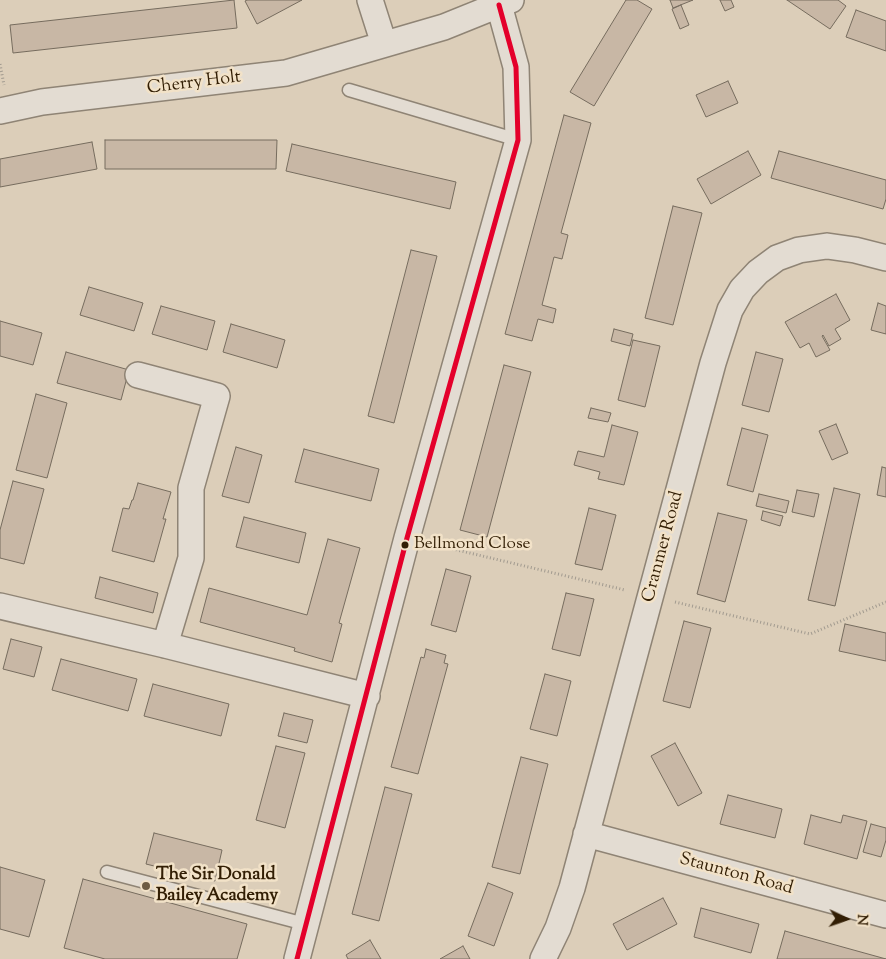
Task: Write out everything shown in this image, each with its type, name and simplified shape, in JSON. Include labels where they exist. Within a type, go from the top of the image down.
[{"type":"street","points":[[370,0],[384,44]]},
{"type":"street","points":[[297,959],[407,538],[518,140],[516,67],[505,2]]},
{"type":"street","name":"Cherry Holt","points":[[0,111],[42,102],[286,73],[444,27],[505,2]]},
{"type":"street","name":"Cranmer Road","points":[[542,959],[558,928],[572,888],[713,363],[730,310],[742,288],[758,272],[777,258],[799,250],[827,246],[856,250],[886,258]]},
{"type":"street","points":[[138,375],[217,396],[191,488],[191,558],[165,645]]},
{"type":"street","points":[[0,606],[367,696]]},
{"type":"street","name":"Staunton Road","points":[[586,834],[886,916]]},
{"type":"lane","points":[[349,90],[518,140]]},
{"type":"lane","points":[[107,872],[305,924]]},
{"type":"path","points":[[407,538],[810,634],[886,602]]},
{"type":"building","points":[[234,0],[237,28],[13,53],[10,25]]},
{"type":"building","points":[[302,0],[257,24],[245,1]]},
{"type":"building","points":[[626,0],[637,0],[652,9],[594,106],[570,92]]},
{"type":"building","points":[[670,0],[693,0],[673,8]]},
{"type":"building","points":[[720,0],[731,0],[734,7],[725,11]]},
{"type":"building","points":[[787,0],[838,0],[846,6],[830,29]]},
{"type":"building","points":[[681,5],[689,25],[680,29],[672,9]]},
{"type":"building","points":[[856,10],[886,21],[886,51],[846,37]]},
{"type":"building","points":[[728,81],[738,103],[706,117],[696,95]]},
{"type":"building","points":[[564,115],[591,123],[561,233],[568,235],[562,259],[554,257],[542,305],[556,309],[553,323],[538,319],[532,341],[505,334]]},
{"type":"building","points":[[105,140],[277,140],[276,169],[105,169]]},
{"type":"building","points":[[92,142],[97,169],[0,187],[0,159]]},
{"type":"building","points":[[292,144],[456,182],[450,209],[286,171]]},
{"type":"building","points":[[748,151],[761,175],[711,204],[697,179]]},
{"type":"building","points":[[779,151],[886,180],[886,199],[883,209],[771,178]]},
{"type":"building","points":[[673,206],[702,213],[673,325],[645,318]]},
{"type":"building","points":[[411,250],[437,256],[394,423],[368,416]]},
{"type":"building","points":[[89,287],[143,303],[134,331],[80,315]]},
{"type":"building","points":[[836,294],[850,320],[835,329],[841,339],[829,346],[822,336],[830,350],[816,357],[809,343],[800,348],[785,322]]},
{"type":"building","points":[[878,303],[886,306],[886,334],[871,330]]},
{"type":"building","points":[[161,306],[215,321],[207,350],[152,334]]},
{"type":"building","points":[[0,321],[42,333],[33,365],[0,356]]},
{"type":"building","points":[[231,324],[285,340],[277,368],[223,352]]},
{"type":"building","points":[[614,329],[633,334],[630,346],[611,341]]},
{"type":"building","points":[[633,340],[660,346],[645,407],[618,400]]},
{"type":"building","points":[[66,352],[129,370],[121,400],[57,383]]},
{"type":"building","points":[[756,352],[783,359],[769,412],[742,405]]},
{"type":"building","points":[[504,365],[531,372],[487,537],[460,530]]},
{"type":"building","points":[[36,394],[67,403],[47,478],[16,470]]},
{"type":"building","points":[[591,408],[611,413],[608,422],[588,418]]},
{"type":"building","points":[[836,424],[848,453],[832,460],[819,431]]},
{"type":"building","points":[[612,425],[638,432],[624,485],[598,479],[600,472],[574,465],[578,451],[604,457]]},
{"type":"building","points":[[742,428],[768,435],[753,492],[727,485]]},
{"type":"building","points":[[236,447],[262,455],[249,503],[222,496]]},
{"type":"building","points":[[304,449],[379,469],[371,501],[295,482]]},
{"type":"building","points":[[882,467],[886,468],[886,497],[877,495]]},
{"type":"building","points":[[13,481],[44,489],[24,564],[0,558],[0,530]]},
{"type":"building","points":[[138,483],[171,492],[163,519],[166,519],[154,562],[112,551],[123,508],[129,509]]},
{"type":"building","points":[[834,488],[860,494],[835,606],[808,600]]},
{"type":"building","points":[[797,490],[819,494],[814,517],[792,512]]},
{"type":"building","points":[[759,494],[789,501],[786,513],[756,506]]},
{"type":"building","points":[[589,508],[616,515],[602,570],[575,564]]},
{"type":"building","points":[[763,511],[783,516],[780,526],[761,520]]},
{"type":"building","points":[[718,513],[747,520],[725,602],[697,594]]},
{"type":"building","points":[[244,517],[306,533],[299,563],[236,547]]},
{"type":"building","points":[[328,539],[360,548],[339,623],[342,624],[332,662],[294,651],[295,648],[200,622],[209,588],[307,615]]},
{"type":"building","points":[[446,569],[471,576],[456,632],[431,625]]},
{"type":"building","points":[[100,577],[158,593],[153,613],[95,598]]},
{"type":"building","points":[[566,593],[594,599],[580,656],[552,649]]},
{"type":"building","points":[[684,621],[711,628],[690,708],[663,701]]},
{"type":"building","points":[[845,624],[886,633],[886,661],[839,651]]},
{"type":"building","points":[[11,639],[42,647],[34,677],[3,669]]},
{"type":"building","points":[[426,649],[446,655],[444,663],[448,664],[418,774],[391,767],[421,657],[424,658]]},
{"type":"building","points":[[61,659],[137,679],[128,711],[52,690]]},
{"type":"building","points":[[545,674],[571,681],[557,736],[530,729]]},
{"type":"building","points":[[153,684],[229,704],[221,736],[144,716]]},
{"type":"building","points":[[284,713],[313,720],[307,743],[278,736]]},
{"type":"building","points":[[675,743],[702,793],[678,806],[651,756]]},
{"type":"building","points":[[276,746],[305,753],[285,828],[256,820]]},
{"type":"building","points":[[521,757],[548,764],[520,874],[492,867]]},
{"type":"building","points":[[385,787],[412,794],[379,921],[352,914]]},
{"type":"building","points":[[728,795],[782,809],[775,838],[720,824]]},
{"type":"building","points":[[811,815],[841,823],[843,815],[867,821],[857,859],[804,844]]},
{"type":"building","points":[[871,824],[886,828],[886,840],[881,857],[863,852]]},
{"type":"building","points":[[154,833],[222,850],[215,881],[146,864]]},
{"type":"building","points":[[0,867],[45,880],[29,937],[0,929]]},
{"type":"building","points":[[83,879],[247,924],[237,959],[105,959],[64,948]]},
{"type":"building","points":[[488,883],[513,893],[494,946],[468,936]]},
{"type":"building","points":[[663,898],[677,924],[627,950],[613,924]]},
{"type":"building","points":[[701,908],[759,924],[751,953],[694,937]]},
{"type":"building","points":[[785,931],[886,959],[777,959]]},
{"type":"building","points":[[370,940],[381,959],[348,959],[346,955]]},
{"type":"building","points":[[463,946],[470,959],[440,959]]},
{"type":"transit line","points":[[297,959],[407,538],[518,140],[516,67],[499,5]]},
{"type":"place","name":"Bellmond Close","points":[[405,545]]},
{"type":"place","name":"The Sir Donald Bailey Academy","points":[[146,886]]}]
